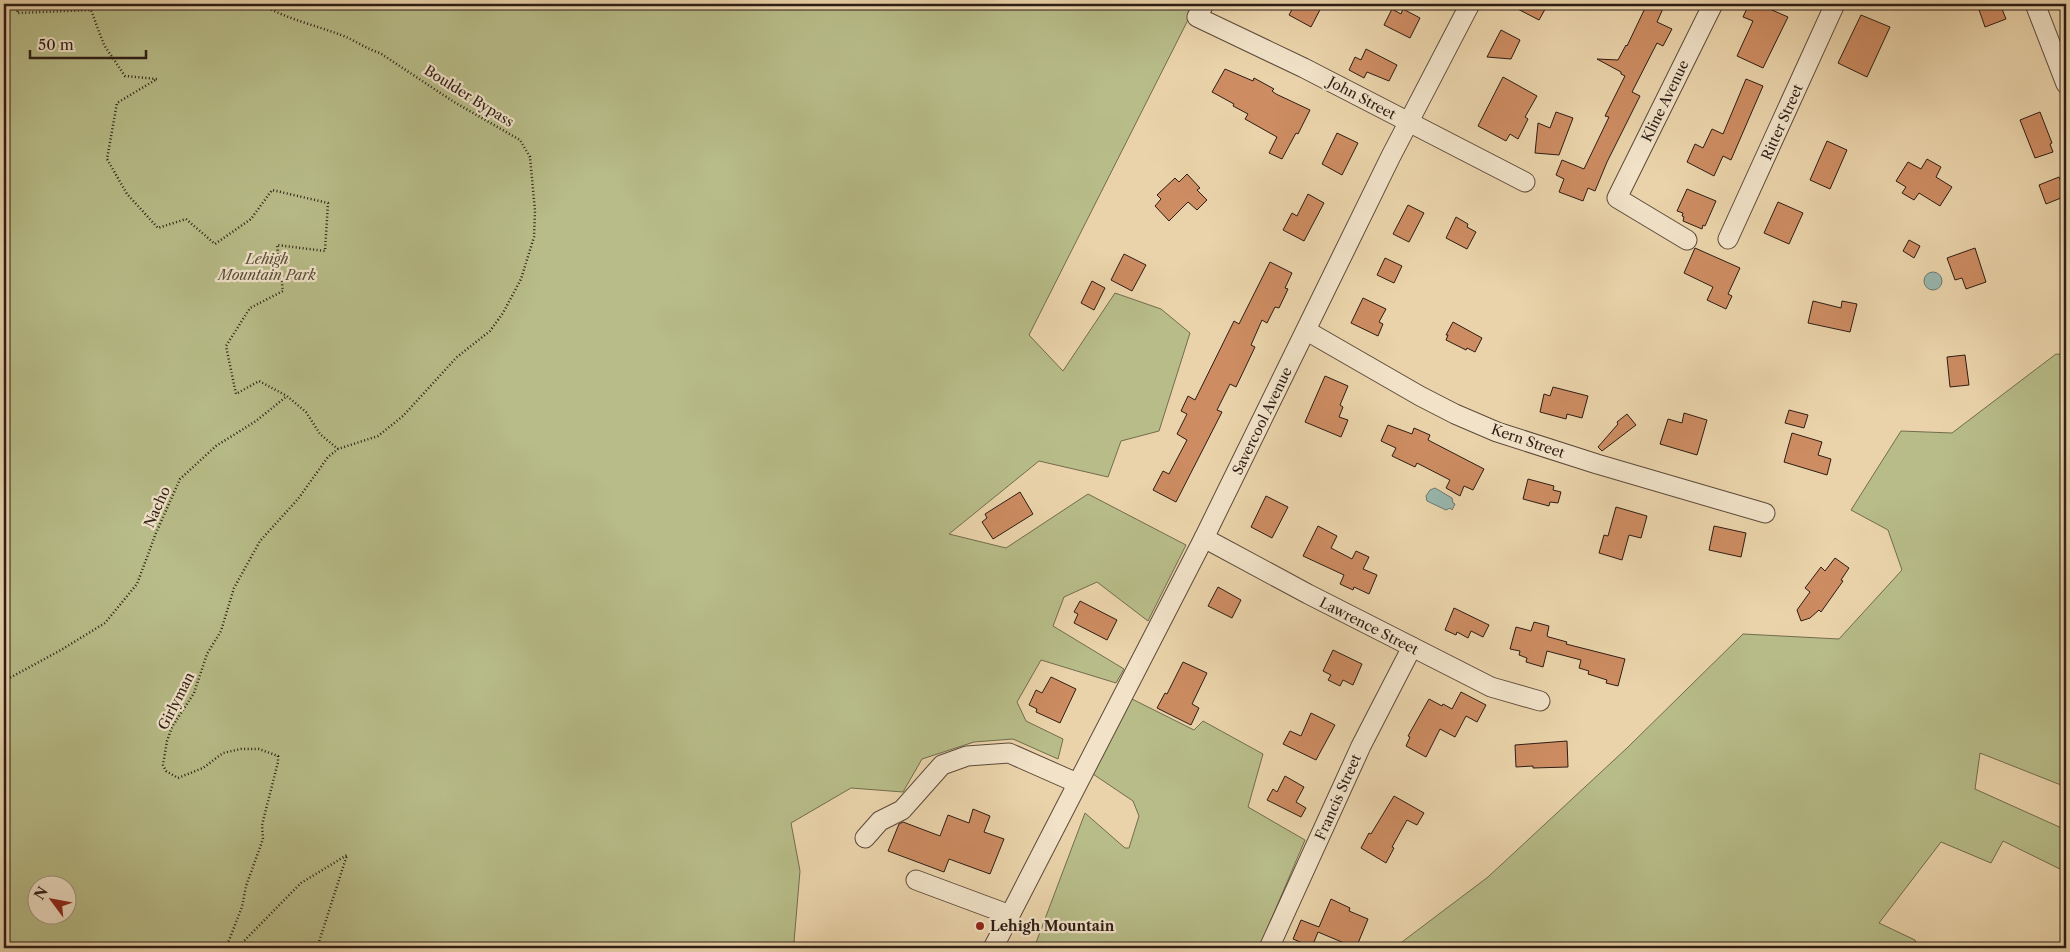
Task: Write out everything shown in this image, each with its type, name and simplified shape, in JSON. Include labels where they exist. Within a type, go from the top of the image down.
[{"type":"street","name":"Savercool Avenue","points":[[993,948],[1204,538],[1409,122],[1470,4]]},
{"type":"street","name":"Kline Avenue","points":[[1687,240],[1617,198],[1713,4]]},
{"type":"street","name":"Ritter Street","points":[[1728,240],[1835,4]]},
{"type":"street","points":[[2035,4],[2066,84]]},
{"type":"street","name":"John Street","points":[[1201,10],[1304,68],[1525,182]]},
{"type":"street","name":"Kern Street","points":[[1307,331],[1420,396],[1497,432],[1604,467],[1765,513]]},
{"type":"street","name":"Lawrence Street","points":[[1204,538],[1491,688],[1540,701]]},
{"type":"street","name":"Francis Street","points":[[1270,948],[1361,746],[1412,647]]},
{"type":"street","points":[[865,838],[880,821],[902,810],[942,765],[967,756],[1009,753],[1077,783]]},
{"type":"street","points":[[916,880],[1010,915]]},
{"type":"path","points":[[18,4],[17,13],[91,10],[104,45],[125,76],[157,79],[117,103],[107,159],[128,194],[158,228],[186,219],[215,244],[251,219],[272,190],[328,203],[325,251],[277,245],[283,291],[250,308],[226,346],[236,394],[259,381],[287,396],[306,412],[320,434],[338,449]]},
{"type":"path","name":"Boulder Bypass","points":[[261,4],[274,11],[344,36],[369,50],[380,53],[454,102],[520,140],[530,157],[535,211],[534,237],[521,279],[503,313],[490,331],[457,357],[403,416],[378,436],[338,449]]},
{"type":"path","name":"Nacho","points":[[4,681],[61,650],[105,623],[137,584],[156,533],[180,479],[216,446],[256,421],[287,396]]},
{"type":"path","name":"Girlyman","points":[[226,948],[242,907],[246,886],[263,839],[262,825],[278,756],[259,749],[232,751],[223,753],[193,773],[178,778],[166,772],[163,765],[167,741],[172,727],[194,693],[207,654],[221,632],[234,588],[260,541],[298,498],[328,457],[338,449]]},
{"type":"path","points":[[238,948],[302,883],[347,855],[317,948]]},
{"type":"green space","name":"Lehigh Mountain Park","points":[[4,4],[1196,4],[1029,335],[1063,371],[1115,293],[1161,309],[1190,333],[1159,431],[1121,441],[1108,477],[1039,461],[949,534],[1006,548],[1088,494],[1186,545],[1148,621],[1097,582],[1064,597],[1053,626],[1124,669],[1116,683],[1041,660],[1017,702],[1026,721],[1063,739],[1058,759],[1013,739],[974,742],[922,759],[903,792],[851,788],[791,823],[800,871],[795,948],[4,948]]},
{"type":"green space","points":[[2056,354],[2066,355],[2066,787],[1980,753],[1975,789],[2066,830],[2066,872],[2003,841],[1991,863],[1941,842],[1879,923],[1915,940],[1918,948],[1394,948],[1488,877],[1627,748],[1743,634],[1839,639],[1902,570],[1888,530],[1851,510],[1901,431],[1952,433]]},
{"type":"green space","points":[[1130,698],[1194,730],[1203,721],[1263,754],[1248,807],[1305,840],[1259,948],[1034,948],[1085,813],[1125,848],[1129,848],[1139,816],[1133,801],[1090,772]]},
{"type":"water","points":[[1929,272],[1937,272],[1942,277],[1940,288],[1929,290],[1924,285],[1924,277]]},
{"type":"water","points":[[1435,488],[1452,498],[1455,504],[1452,510],[1450,508],[1446,510],[1427,501],[1426,496],[1430,490]]},
{"type":"building","points":[[1295,4],[1323,4],[1311,27],[1289,15]]},
{"type":"building","points":[[1508,4],[1548,4],[1539,20]]},
{"type":"building","points":[[1647,4],[1665,4],[1657,22],[1672,29],[1663,46],[1657,43],[1632,92],[1640,96],[1607,162],[1595,191],[1588,188],[1583,201],[1559,192],[1564,179],[1556,175],[1562,160],[1584,169],[1609,117],[1605,116],[1625,76],[1597,59],[1618,60],[1627,46]]},
{"type":"building","points":[[1749,4],[1758,4],[1788,17],[1763,68],[1737,56],[1753,21],[1743,17]]},
{"type":"building","points":[[1977,4],[2000,4],[2006,19],[1985,27]]},
{"type":"building","points":[[1392,9],[1401,14],[1403,9],[1420,18],[1410,38],[1384,25]]},
{"type":"building","points":[[1861,15],[1890,27],[1867,77],[1838,63]]},
{"type":"building","points":[[1501,30],[1520,40],[1511,59],[1487,57]]},
{"type":"building","points":[[1366,49],[1397,65],[1389,81],[1367,72],[1364,78],[1349,70],[1355,57],[1361,60]]},
{"type":"building","points":[[1225,69],[1253,81],[1254,78],[1274,89],[1272,91],[1276,94],[1310,110],[1282,159],[1269,153],[1277,137],[1245,119],[1248,114],[1212,92]]},
{"type":"building","points":[[1503,77],[1537,96],[1525,117],[1528,119],[1518,139],[1510,134],[1506,141],[1478,126]]},
{"type":"building","points":[[1746,79],[1763,86],[1731,160],[1723,156],[1714,176],[1687,162],[1695,144],[1703,148],[1712,129],[1723,134]]},
{"type":"building","points":[[1556,112],[1573,118],[1559,155],[1535,153],[1538,123],[1550,128]]},
{"type":"building","points":[[2040,112],[2052,143],[2050,144],[2053,152],[2035,158],[2020,120]]},
{"type":"building","points":[[1337,133],[1358,143],[1342,175],[1322,164]]},
{"type":"building","points":[[1827,141],[1847,150],[1830,189],[1810,180]]},
{"type":"building","points":[[1927,159],[1941,167],[1936,177],[1952,187],[1940,206],[1919,193],[1914,200],[1902,193],[1906,187],[1896,181],[1908,162],[1921,169]]},
{"type":"building","points":[[1187,174],[1200,188],[1197,190],[1207,200],[1197,210],[1188,202],[1169,221],[1155,206],[1161,199],[1157,195],[1175,178],[1179,182]]},
{"type":"building","points":[[2059,177],[2062,184],[2066,183],[2066,196],[2046,204],[2039,185]]},
{"type":"building","points":[[1687,189],[1716,201],[1702,229],[1683,221],[1683,213],[1677,211]]},
{"type":"building","points":[[1308,194],[1324,203],[1304,241],[1283,230],[1292,213],[1297,216]]},
{"type":"building","points":[[1778,202],[1803,213],[1789,244],[1764,233]]},
{"type":"building","points":[[1408,205],[1424,213],[1409,242],[1393,234]]},
{"type":"building","points":[[1456,217],[1468,224],[1467,227],[1476,232],[1467,249],[1446,238]]},
{"type":"building","points":[[1909,240],[1920,246],[1914,258],[1903,251]]},
{"type":"building","points":[[1695,248],[1740,268],[1728,294],[1732,296],[1726,309],[1707,300],[1713,287],[1684,273]]},
{"type":"building","points":[[1975,248],[1986,282],[1966,289],[1962,278],[1955,280],[1947,258]]},
{"type":"building","points":[[1124,254],[1146,265],[1132,291],[1111,280]]},
{"type":"building","points":[[1385,258],[1402,266],[1394,283],[1377,275]]},
{"type":"building","points":[[1270,262],[1292,273],[1285,288],[1288,289],[1279,308],[1275,307],[1267,323],[1262,320],[1251,345],[1255,347],[1236,387],[1230,384],[1217,410],[1222,412],[1176,502],[1153,490],[1163,471],[1169,474],[1187,440],[1177,434],[1187,414],[1181,411],[1188,396],[1195,400],[1234,321],[1239,324]]},
{"type":"building","points":[[1092,281],[1105,288],[1094,310],[1081,303]]},
{"type":"building","points":[[1363,298],[1386,309],[1379,322],[1383,324],[1378,336],[1351,323]]},
{"type":"building","points":[[1813,301],[1841,308],[1842,301],[1857,304],[1850,332],[1808,323]]},
{"type":"building","points":[[1453,322],[1482,338],[1475,352],[1467,348],[1466,350],[1446,340],[1448,335],[1446,335]]},
{"type":"building","points":[[1965,355],[1969,385],[1950,387],[1947,357]]},
{"type":"building","points":[[1325,376],[1348,386],[1340,405],[1343,407],[1339,417],[1348,420],[1341,437],[1305,422]]},
{"type":"building","points":[[1553,387],[1588,396],[1582,418],[1567,414],[1566,419],[1540,412],[1544,394],[1550,396]]},
{"type":"building","points":[[1789,410],[1808,415],[1804,428],[1785,423]]},
{"type":"building","points":[[1684,413],[1707,420],[1697,455],[1660,444],[1668,419],[1682,423]]},
{"type":"building","points":[[1627,414],[1636,425],[1602,451],[1598,447],[1618,424],[1617,422]]},
{"type":"building","points":[[1388,425],[1412,434],[1414,428],[1430,435],[1428,440],[1484,469],[1473,490],[1464,486],[1460,496],[1446,488],[1450,480],[1417,463],[1415,467],[1392,456],[1396,448],[1381,441]]},
{"type":"building","points":[[1792,433],[1822,442],[1818,455],[1831,459],[1827,475],[1784,462]]},
{"type":"building","points":[[1528,479],[1554,486],[1553,490],[1561,492],[1558,503],[1550,502],[1549,506],[1523,499]]},
{"type":"building","points":[[1020,492],[1033,514],[993,539],[982,522],[987,518],[985,514]]},
{"type":"building","points":[[1266,496],[1288,507],[1272,538],[1251,527]]},
{"type":"building","points":[[1616,507],[1647,516],[1641,538],[1629,535],[1622,560],[1599,553],[1604,535],[1608,536]]},
{"type":"building","points":[[1318,526],[1337,536],[1331,548],[1352,559],[1356,551],[1369,557],[1363,569],[1377,575],[1369,594],[1354,587],[1353,590],[1340,584],[1344,575],[1303,556]]},
{"type":"building","points":[[1714,526],[1746,533],[1741,557],[1709,550]]},
{"type":"building","points":[[1835,558],[1849,568],[1841,580],[1843,581],[1821,612],[1819,610],[1810,618],[1801,621],[1797,610],[1810,592],[1805,588],[1821,567],[1825,571]]},
{"type":"building","points":[[1218,587],[1241,600],[1232,618],[1208,606]]},
{"type":"building","points":[[1080,601],[1117,620],[1107,640],[1074,623],[1078,614],[1074,612]]},
{"type":"building","points":[[1454,608],[1489,625],[1483,637],[1471,631],[1468,638],[1457,632],[1456,635],[1445,630]]},
{"type":"building","points":[[1534,622],[1549,626],[1547,636],[1567,642],[1566,644],[1625,659],[1618,686],[1606,683],[1607,680],[1588,674],[1589,671],[1579,668],[1581,660],[1547,651],[1543,667],[1526,662],[1527,658],[1519,655],[1520,651],[1510,649],[1516,627],[1531,631]]},
{"type":"building","points":[[1333,650],[1362,664],[1353,685],[1343,680],[1340,686],[1328,680],[1331,675],[1323,671]]},
{"type":"building","points":[[1183,662],[1207,673],[1192,704],[1199,708],[1191,725],[1157,708],[1165,693],[1167,694]]},
{"type":"building","points":[[1051,677],[1076,689],[1060,723],[1036,712],[1037,709],[1029,705],[1036,690],[1042,693]]},
{"type":"building","points":[[1461,692],[1486,705],[1477,722],[1466,716],[1455,737],[1440,729],[1426,757],[1406,746],[1410,737],[1408,736],[1429,699],[1452,709]]},
{"type":"building","points":[[1311,713],[1335,725],[1316,760],[1283,744],[1290,731],[1301,736]]},
{"type":"building","points":[[1567,741],[1568,767],[1516,767],[1515,745]]},
{"type":"building","points":[[1285,776],[1304,787],[1296,802],[1306,808],[1301,817],[1267,800],[1273,789],[1277,792]]},
{"type":"building","points":[[1394,796],[1424,813],[1417,825],[1407,820],[1392,847],[1394,848],[1386,863],[1361,848]]},
{"type":"building","points":[[973,809],[990,816],[984,832],[1004,839],[990,874],[949,859],[944,872],[888,851],[899,824],[903,822],[940,836],[948,815],[969,823]]},
{"type":"building","points":[[1331,899],[1350,908],[1349,911],[1368,919],[1356,948],[1318,932],[1312,947],[1293,939],[1301,920],[1319,927]]},
{"type":"place","name":"Lehigh Mountain","points":[[980,926]]}]
